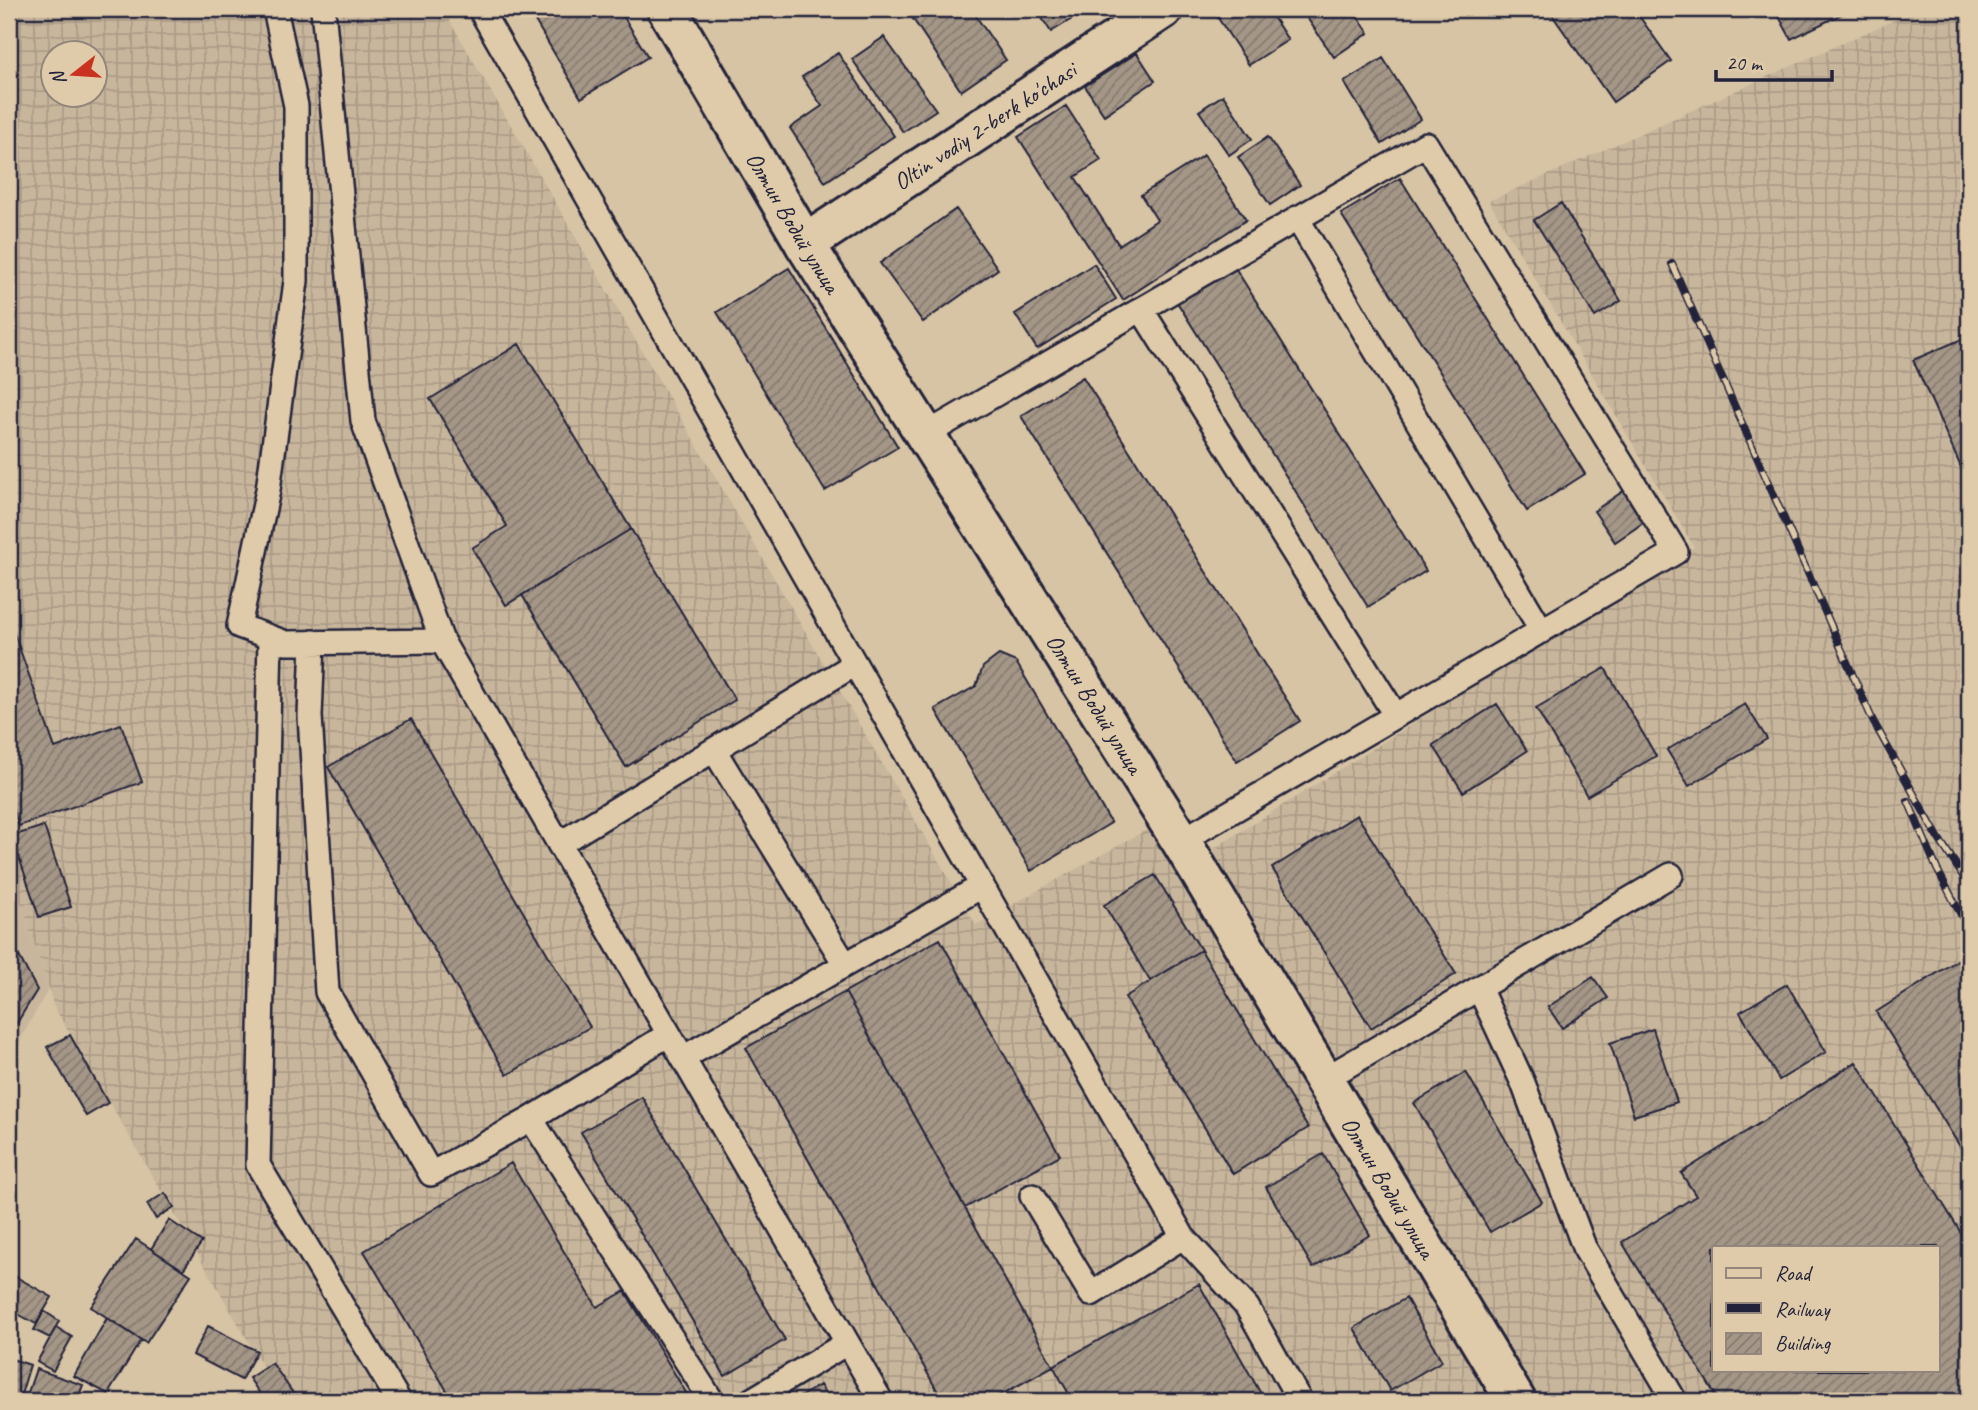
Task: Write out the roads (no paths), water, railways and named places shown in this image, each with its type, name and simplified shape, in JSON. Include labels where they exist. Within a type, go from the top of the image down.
[{"type":"street","name":"Олтин Водий улица","points":[[667,9],[805,244],[1181,841],[1516,1401]]},
{"type":"street","name":"Oltin vodiy 2-berk ko'chasi","points":[[805,244],[1163,9]]},
{"type":"lane","points":[[275,9],[296,106],[296,281],[268,490],[239,626],[286,643],[442,641]]},
{"type":"lane","points":[[323,9],[363,421],[442,641],[881,1401]]},
{"type":"lane","points":[[480,9],[1184,1237],[1247,1307],[1300,1401]]},
{"type":"lane","points":[[925,435],[1426,144],[1676,552],[1181,841]]},
{"type":"lane","points":[[1297,218],[1542,631]]},
{"type":"lane","points":[[1141,309],[1396,716]]},
{"type":"lane","points":[[270,638],[258,1165],[399,1401]]},
{"type":"lane","points":[[313,642],[310,716],[327,992],[431,1174],[531,1119],[669,1034]]},
{"type":"lane","points":[[559,844],[855,664]]},
{"type":"lane","points":[[714,750],[845,964]]},
{"type":"lane","points":[[1324,1080],[1671,874]]},
{"type":"lane","points":[[683,1058],[982,886]]},
{"type":"lane","points":[[1479,988],[1522,1083],[1584,1247],[1675,1401]]},
{"type":"lane","points":[[531,1119],[712,1401]]},
{"type":"lane","points":[[1032,1195],[1091,1294],[1184,1237]]},
{"type":"lane","points":[[750,1401],[847,1343]]},
{"type":"railway","points":[[1672,264],[1873,721],[1939,839],[1969,885]]},
{"type":"railway","points":[[1908,801],[1937,869],[1969,930]]}]
